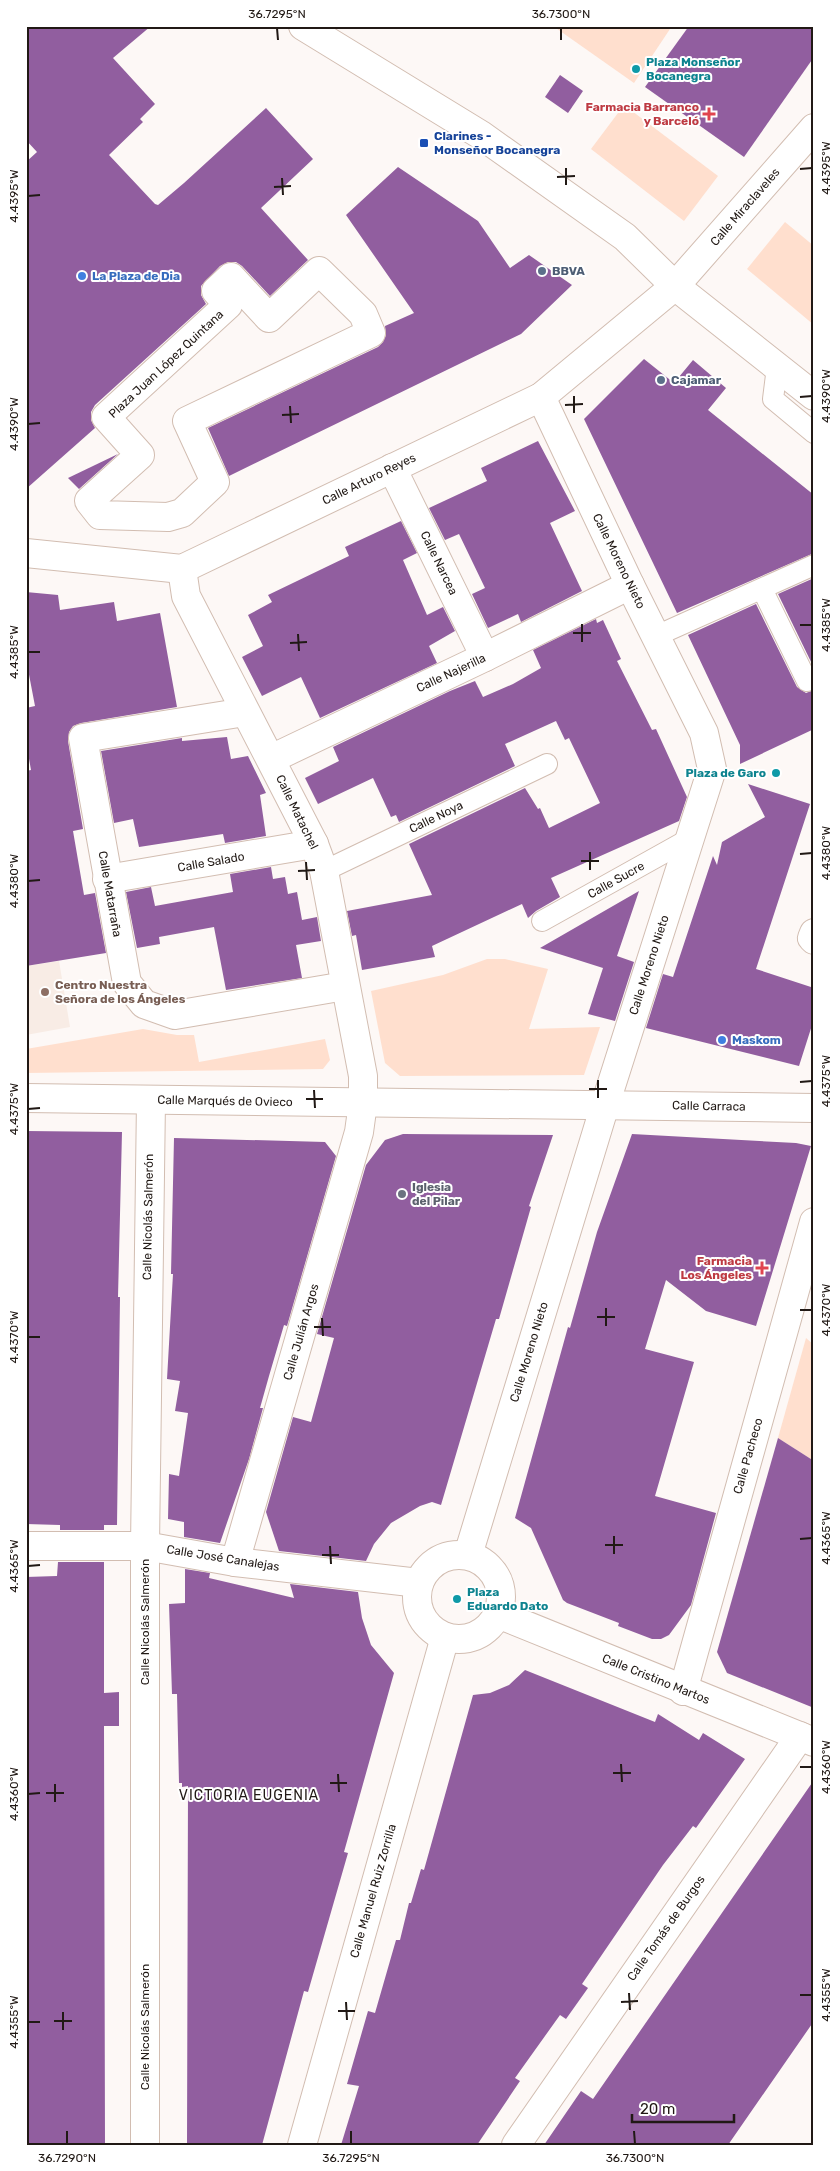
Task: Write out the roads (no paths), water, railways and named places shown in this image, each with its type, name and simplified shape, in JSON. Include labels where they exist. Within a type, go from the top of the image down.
[{"type":"street","points":[[303,26],[481,135],[625,237],[675,286],[814,396]]},
{"type":"street","name":"Calle Miraclaveles","points":[[675,286],[814,128]]},
{"type":"street","name":"Plaza Juan López Quintana","points":[[319,271],[363,314],[371,333],[186,421],[215,482],[182,514],[168,517],[100,515],[89,501],[140,455],[106,418],[228,305],[216,291],[231,278],[269,318],[319,271]]},
{"type":"street","name":"Calle Arturo Reyes","points":[[182,569],[541,397],[675,286]]},
{"type":"street","name":"Calle Moreno Nieto","points":[[468,1555],[605,1105],[712,769],[704,733],[630,585],[541,397]]},
{"type":"street","name":"Calle Narcea","points":[[392,468],[485,657]]},
{"type":"street","points":[[26,553],[182,569]]},
{"type":"street","name":"Calle Matachel","points":[[182,569],[186,596],[314,844],[324,871],[361,1060],[364,1103]]},
{"type":"street","name":"Calle Najerilla","points":[[271,759],[485,657],[630,585]]},
{"type":"street","name":"Calle Matarraña","points":[[246,712],[83,738],[127,983],[144,1004],[175,1015],[345,986]]},
{"type":"street","name":"Calle Salado","points":[[107,879],[314,844]]},
{"type":"street","points":[[814,933],[814,940]]},
{"type":"street","name":"Calle Marqués de Ovieco","points":[[26,1098],[605,1105]]},
{"type":"street","name":"Calle Nicolás Salmerón","points":[[145,2145],[145,1546],[151,1100]]},
{"type":"street","name":"Calle Julián Argos","points":[[235,1562],[359,1132],[364,1103]]},
{"type":"street","name":"Calle Carraca","points":[[605,1105],[814,1108]]},
{"type":"street","name":"Calle Pacheco","points":[[683,1691],[814,1222]]},
{"type":"street","name":"Calle José Canalejas","points":[[26,1546],[145,1546],[235,1562],[419,1583]]},
{"type":"street","points":[[455,1554],[468,1555],[484,1562],[494,1572],[501,1586],[502,1600],[498,1614],[486,1630],[468,1639],[445,1637],[432,1630],[422,1617],[417,1601],[419,1583],[426,1570],[439,1559],[455,1554]]},
{"type":"street","name":"Calle Cristino Martos","points":[[498,1614],[683,1691],[807,1739]]},
{"type":"street","name":"Calle Manuel Ruiz Zorrilla","points":[[302,2145],[445,1637]]},
{"type":"street","name":"Calle Tomás de Burgos","points":[[516,2145],[807,1739]]},
{"type":"lane","points":[[777,367],[773,399],[814,433]]},
{"type":"lane","points":[[656,636],[814,565]]},
{"type":"lane","points":[[762,589],[807,681]]},
{"type":"lane","name":"Calle Noya","points":[[324,871],[547,764]]},
{"type":"lane","name":"Calle Sucre","points":[[542,921],[689,839]]},
{"type":"place","name":"Plaza Monseñor Bocanegra","points":[[636,69]]},
{"type":"place","name":"Farmacia Barranco y Barceló","points":[[709,114]]},
{"type":"place","name":"Clarines - Monseñor Bocanegra","points":[[424,143]]},
{"type":"place","name":"BBVA","points":[[542,271]]},
{"type":"place","name":"La Plaza de Dia","points":[[82,276]]},
{"type":"place","name":"Cajamar","points":[[661,380]]},
{"type":"place","name":"Plaza de Garo","points":[[776,773]]},
{"type":"place","name":"Centro Nuestra Señora de los Ángeles","points":[[45,992]]},
{"type":"place","name":"Maskom","points":[[722,1040]]},
{"type":"place","name":"Iglesia del Pilar","points":[[402,1194]]},
{"type":"place","name":"Farmacia Los Ángeles","points":[[762,1268]]},
{"type":"place","name":"Plaza Eduardo Dato","points":[[457,1599]]},
{"type":"district","name":"VICTORIA EUGENIA","points":[[249,1795]]}]
